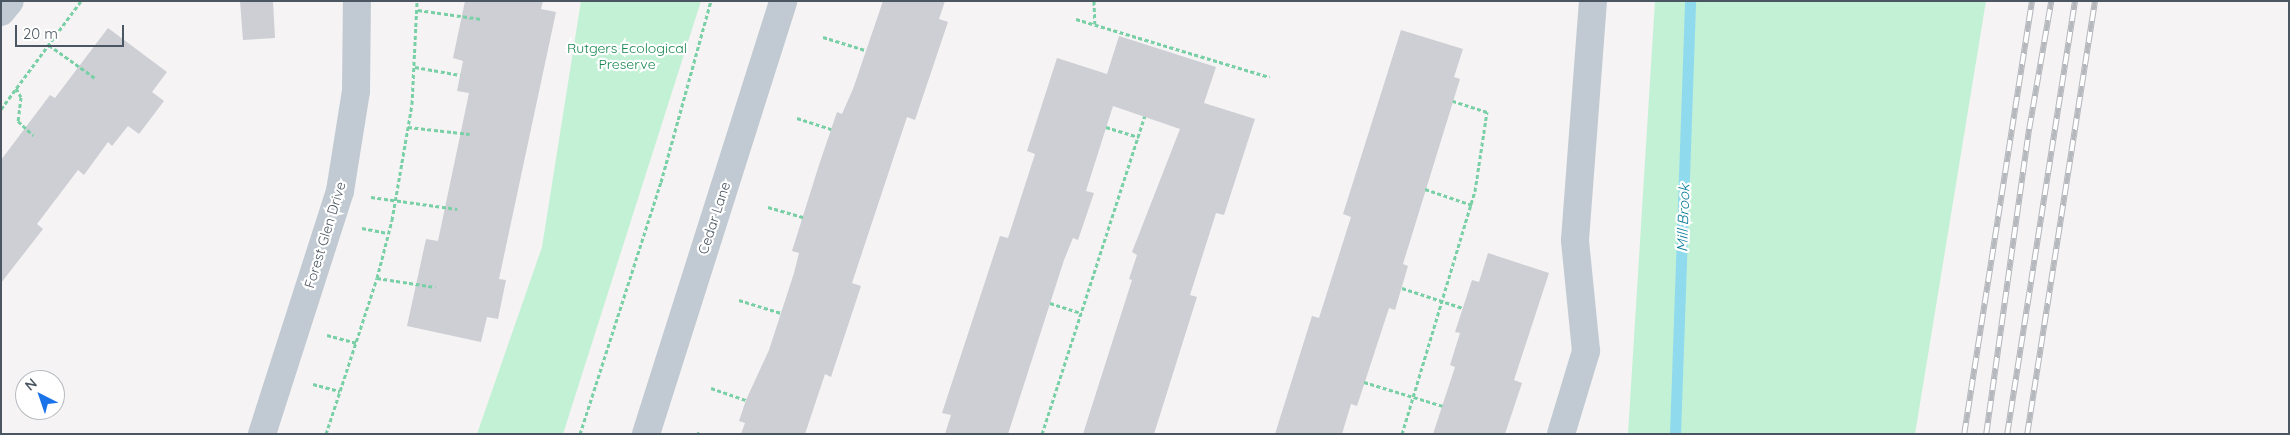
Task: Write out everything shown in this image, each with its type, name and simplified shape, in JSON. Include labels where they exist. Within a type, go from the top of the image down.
[{"type":"street","points":[[1,12],[10,1]]},
{"type":"street","name":"Forest Glen Drive","points":[[262,434],[338,197],[356,91],[357,1]]},
{"type":"street","name":"Cedar Lane","points":[[646,434],[783,1]]},
{"type":"street","points":[[1561,434],[1586,351],[1575,240],[1593,1]]},
{"type":"path","points":[[1,109],[81,1]]},
{"type":"path","points":[[326,434],[377,278],[395,202],[408,126],[415,67],[417,1]]},
{"type":"path","points":[[580,434],[661,182],[710,1]]},
{"type":"path","points":[[1094,1],[1095,24]]},
{"type":"path","points":[[418,10],[480,19]]},
{"type":"path","points":[[1076,19],[1269,77]]},
{"type":"path","points":[[822,37],[865,50]]},
{"type":"path","points":[[49,45],[95,78]]},
{"type":"path","points":[[415,67],[460,75]]},
{"type":"path","points":[[16,88],[21,97],[18,121],[33,135]]},
{"type":"path","points":[[1402,434],[1472,205],[1487,112],[1453,101]]},
{"type":"path","points":[[1042,434],[1145,116]]},
{"type":"path","points":[[797,118],[831,129]]},
{"type":"path","points":[[408,126],[470,134]]},
{"type":"path","points":[[1106,127],[1138,137]]},
{"type":"path","points":[[1425,189],[1472,205]]},
{"type":"path","points":[[395,202],[457,209]]},
{"type":"path","points":[[768,207],[804,217]]},
{"type":"path","points":[[377,278],[435,287]]},
{"type":"path","points":[[1402,288],[1463,308]]},
{"type":"path","points":[[739,300],[781,313]]},
{"type":"path","points":[[1050,303],[1081,313]]},
{"type":"path","points":[[1364,382],[1442,406]]},
{"type":"path","points":[[711,388],[746,400]]},
{"type":"green space","name":"Rutgers Ecological Preserve","points":[[581,1],[701,1],[563,434],[477,434],[542,247]]},
{"type":"green space","points":[[1655,1],[1986,1],[1915,434],[1628,434]]},
{"type":"building","points":[[240,1],[273,1],[275,38],[243,40]]},
{"type":"building","points":[[465,1],[543,1],[541,9],[556,12],[499,279],[506,280],[498,319],[487,317],[481,342],[407,326],[426,239],[438,241],[469,93],[457,91],[463,61],[453,58]]},
{"type":"building","points":[[883,1],[945,1],[939,19],[948,22],[915,120],[907,117],[852,283],[861,286],[831,377],[825,374],[805,434],[741,434],[745,423],[739,421],[746,400],[769,350],[794,273],[799,253],[792,251],[819,165],[837,112],[842,114],[853,89]]},
{"type":"building","points":[[108,28],[167,72],[152,92],[164,101],[139,134],[128,126],[112,146],[108,142],[84,175],[78,170],[37,224],[43,229],[1,283],[1,160],[50,95],[55,98]]},
{"type":"building","points":[[1401,30],[1463,49],[1454,77],[1460,79],[1403,264],[1408,266],[1395,310],[1389,308],[1357,406],[1351,404],[1342,434],[1275,434],[1312,316],[1319,318],[1351,217],[1343,214]]},
{"type":"building","points":[[1119,36],[1216,67],[1204,103],[1255,119],[1224,215],[1216,213],[1190,295],[1197,297],[1154,434],[1083,434],[1132,280],[1129,279],[1137,255],[1132,252],[1180,129],[1113,106],[1086,191],[1094,193],[1078,240],[1073,238],[1064,260],[1008,434],[945,434],[951,415],[942,413],[1000,236],[1008,238],[1035,154],[1027,151],[1057,58],[1107,74]]},
{"type":"building","points":[[1488,253],[1549,273],[1514,380],[1522,383],[1505,434],[1433,434],[1455,367],[1450,365],[1460,333],[1455,332],[1472,280],[1479,282]]},
{"type":"waterway","name":"Mill Brook","points":[[1675,434],[1690,1]]},
{"type":"railway","points":[[1964,434],[2032,1]]},
{"type":"railway","points":[[1986,434],[2029,129],[2051,1]]},
{"type":"railway","points":[[2007,434],[2075,1]]},
{"type":"railway","points":[[2027,434],[2095,1]]}]
